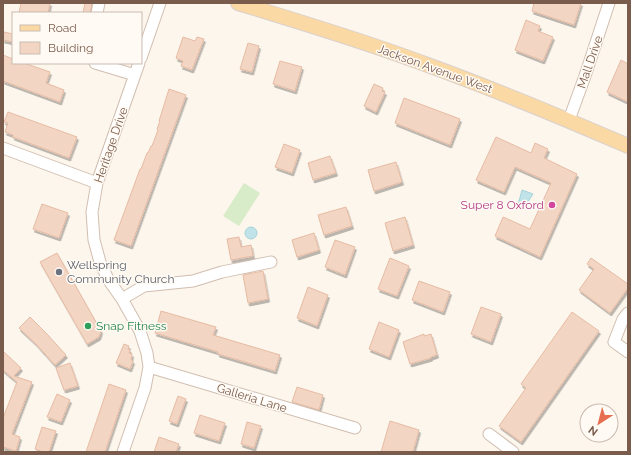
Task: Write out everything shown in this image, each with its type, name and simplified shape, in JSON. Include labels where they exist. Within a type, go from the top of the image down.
[{"type":"main road","name":"Jackson Avenue West","points":[[238,3],[424,63],[569,120],[628,146]]},
{"type":"street","points":[[142,55],[160,3]]},
{"type":"street","name":"Mall Drive","points":[[569,120],[609,3]]},
{"type":"street","points":[[99,64],[135,74]]},
{"type":"street","name":"Heritage Drive","points":[[122,452],[145,388],[149,367],[144,341],[122,299],[108,279],[100,262],[94,240],[92,212],[97,183],[139,64]]},
{"type":"street","points":[[3,148],[97,183]]},
{"type":"street","points":[[122,299],[144,286],[193,281],[222,272],[271,262]]},
{"type":"street","points":[[628,313],[623,319],[614,342],[628,352]]},
{"type":"street","name":"Galleria Lane","points":[[149,367],[355,428]]},
{"type":"street","points":[[488,434],[513,452]]},
{"type":"green space","points":[[244,183],[260,193],[239,226],[223,216]]},
{"type":"water","points":[[522,190],[533,194],[524,208],[518,205]]},
{"type":"water","points":[[249,227],[253,227],[257,233],[253,239],[249,239],[245,235],[245,231]]},
{"type":"building","points":[[21,3],[50,3],[48,12],[19,12]]},
{"type":"building","points":[[85,3],[92,3],[90,12],[83,12]]},
{"type":"building","points":[[534,3],[581,3],[574,25],[532,11]]},
{"type":"building","points":[[526,20],[540,26],[538,31],[553,37],[543,61],[515,50]]},
{"type":"building","points":[[4,32],[12,34],[12,42],[3,40]]},
{"type":"building","points":[[183,37],[195,41],[197,37],[204,39],[192,70],[181,66],[183,61],[176,58]]},
{"type":"building","points":[[248,43],[259,46],[252,72],[240,69]]},
{"type":"building","points":[[3,55],[12,59],[12,64],[27,64],[50,72],[46,83],[64,90],[60,102],[3,81]]},
{"type":"building","points":[[621,60],[628,64],[628,102],[607,92]]},
{"type":"building","points":[[280,61],[302,67],[295,91],[273,84]]},
{"type":"building","points":[[374,84],[383,88],[382,91],[385,92],[376,112],[364,106]]},
{"type":"building","points":[[169,89],[186,95],[131,246],[114,240],[140,169],[152,146],[158,130],[159,121]]},
{"type":"building","points":[[404,98],[460,119],[450,145],[395,123]]},
{"type":"building","points":[[8,112],[77,137],[69,158],[13,137],[13,135],[5,132],[8,123],[4,122]]},
{"type":"building","name":"Super 8 Oxford","points":[[496,137],[531,153],[535,143],[548,149],[544,158],[577,174],[540,257],[495,236],[503,217],[530,229],[551,183],[515,167],[504,192],[476,180]]},
{"type":"building","points":[[284,144],[300,150],[292,173],[275,167]]},
{"type":"building","points":[[330,156],[336,173],[313,180],[308,163]]},
{"type":"building","points":[[396,162],[402,182],[374,191],[368,170]]},
{"type":"building","points":[[42,204],[68,213],[59,238],[33,229]]},
{"type":"building","points":[[346,207],[352,226],[324,235],[318,215]]},
{"type":"building","points":[[405,217],[413,245],[393,251],[385,223]]},
{"type":"building","points":[[314,233],[319,250],[297,257],[292,240]]},
{"type":"building","points":[[239,237],[241,247],[251,245],[253,256],[231,260],[227,239]]},
{"type":"building","points":[[335,240],[355,247],[345,275],[325,267]]},
{"type":"building","points":[[57,253],[101,331],[99,337],[87,344],[40,262]]},
{"type":"building","points":[[390,258],[409,266],[397,296],[378,289]]},
{"type":"building","points":[[591,258],[628,284],[628,288],[610,313],[579,290],[594,269],[587,264]]},
{"type":"building","points":[[263,271],[268,299],[248,303],[243,275]]},
{"type":"building","points":[[419,281],[450,292],[443,312],[412,300]]},
{"type":"building","points":[[308,287],[328,295],[317,326],[297,318]]},
{"type":"building","points":[[481,307],[501,314],[491,342],[471,334]]},
{"type":"building","points":[[161,311],[216,327],[213,335],[280,355],[275,371],[155,333]]},
{"type":"building","points":[[572,312],[599,331],[521,442],[499,426],[526,388],[521,384]]},
{"type":"building","points":[[30,317],[66,355],[55,365],[19,328]]},
{"type":"building","points":[[379,322],[399,330],[389,357],[369,349]]},
{"type":"building","points":[[424,334],[424,336],[431,334],[437,355],[410,364],[403,342]]},
{"type":"building","points":[[124,344],[129,346],[129,353],[132,354],[131,360],[133,361],[130,369],[116,363]]},
{"type":"building","points":[[3,351],[21,368],[14,376],[32,382],[12,434],[20,437],[16,451],[3,447],[3,418],[17,382],[3,370]]},
{"type":"building","points":[[70,363],[78,386],[64,390],[56,368]]},
{"type":"building","points":[[109,384],[126,390],[105,452],[86,452]]},
{"type":"building","points":[[297,387],[323,395],[319,410],[292,402]]},
{"type":"building","points":[[57,394],[70,400],[61,422],[47,417]]},
{"type":"building","points":[[178,396],[186,399],[177,424],[169,421]]},
{"type":"building","points":[[200,415],[225,423],[219,441],[194,433]]},
{"type":"building","points":[[390,421],[419,430],[413,452],[381,452]]},
{"type":"building","points":[[247,422],[261,426],[254,448],[241,444]]},
{"type":"building","points":[[42,427],[56,431],[49,452],[43,452],[35,449]]},
{"type":"building","points":[[159,437],[179,444],[176,452],[154,452]]},
{"type":"place","name":"Super 8 Oxford","points":[[552,205]]},
{"type":"place","name":"Wellspring Community Church","points":[[59,272]]},
{"type":"place","name":"Snap Fitness","points":[[88,326]]}]
